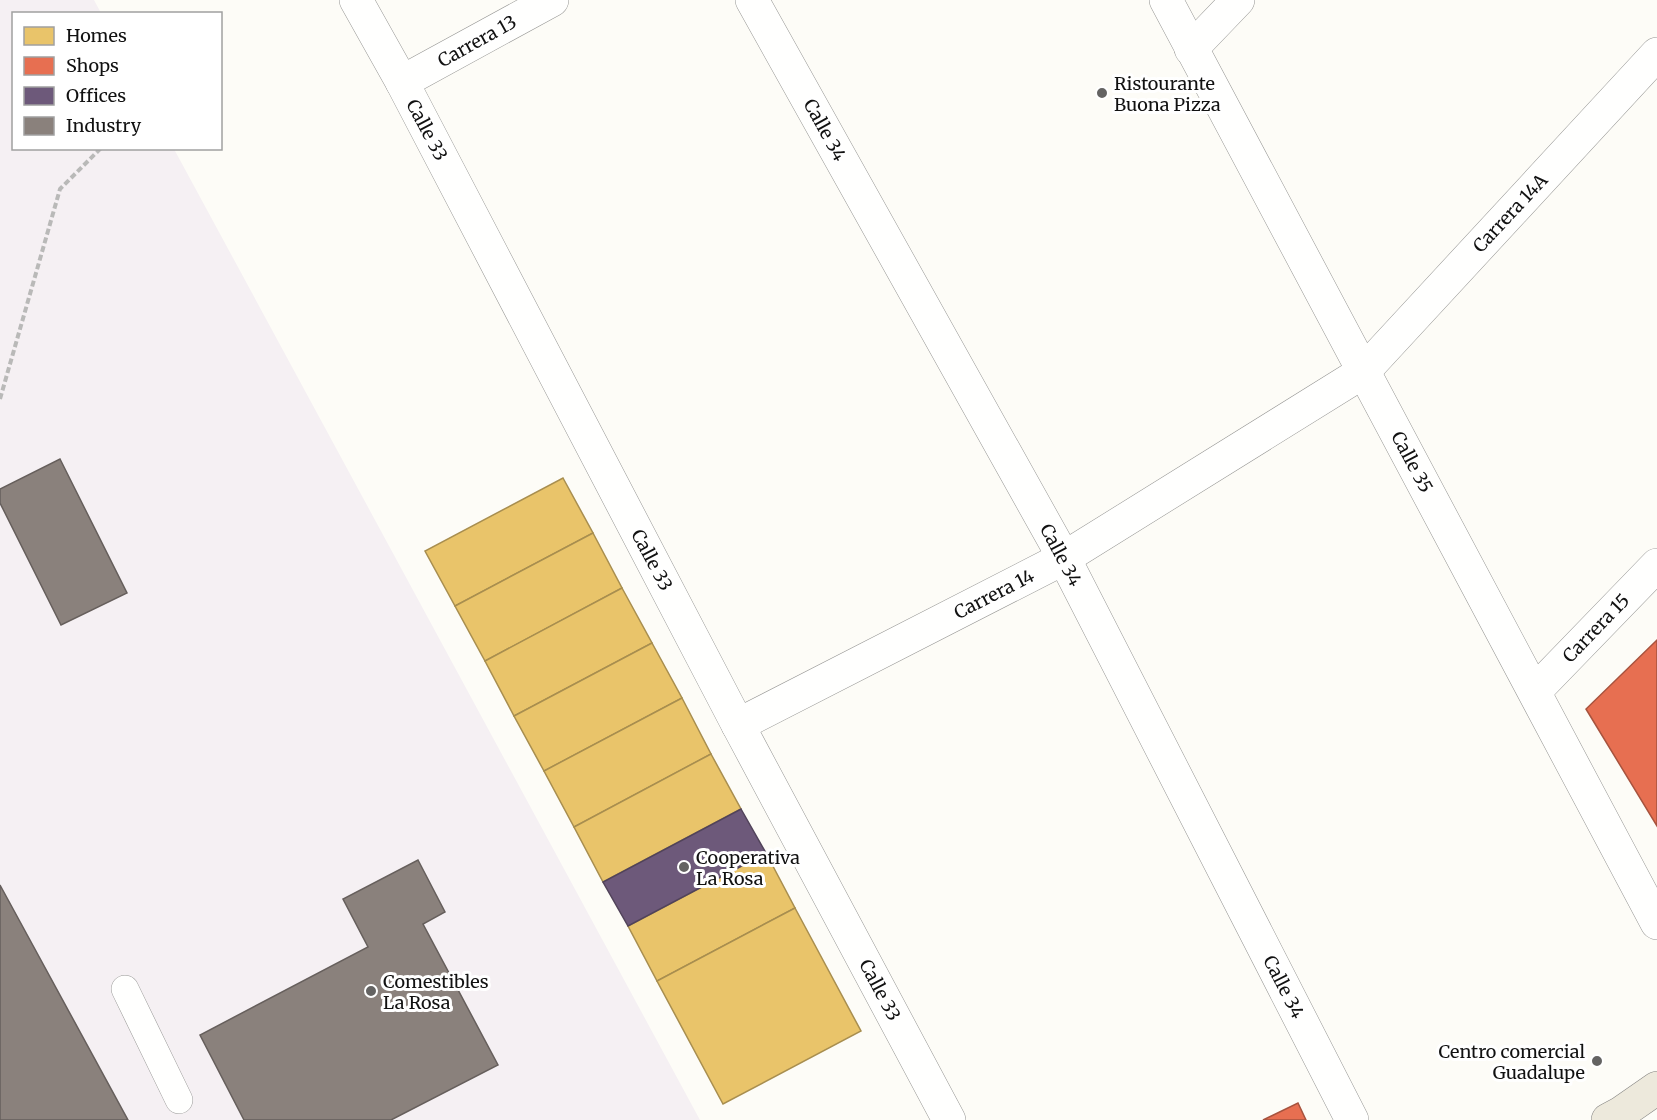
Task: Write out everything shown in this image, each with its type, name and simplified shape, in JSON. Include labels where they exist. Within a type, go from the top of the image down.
[{"type":"main road","points":[[1608,1120],[1657,1088]]},
{"type":"street","name":"Calle 33","points":[[356,0],[402,82],[738,725],[949,1120]]},
{"type":"street","name":"Carrera 13","points":[[402,82],[552,0]]},
{"type":"street","name":"Calle 34","points":[[752,0],[1064,558],[1352,1120]]},
{"type":"street","name":"Calle 35","points":[[1166,0],[1657,923]]},
{"type":"street","points":[[1191,49],[1238,0]]},
{"type":"street","name":"Carrera 14A","points":[[1363,372],[1657,54]]},
{"type":"street","name":"Carrera 14","points":[[738,725],[1064,558],[1363,372]]},
{"type":"street","name":"Carrera 15","points":[[1534,691],[1657,565]]},
{"type":"lane","points":[[125,989],[179,1100]]},
{"type":"path","points":[[0,399],[60,189],[99,150]]},
{"type":"shaded area","points":[[0,0],[94,0],[100,12],[12,12],[12,150],[175,150],[700,1120],[0,1120]]},
{"type":"building: Homes","points":[[563,478],[593,533],[455,606],[425,551]]},
{"type":"building: Homes","points":[[593,533],[622,588],[485,661],[455,606]]},
{"type":"building: Homes","points":[[622,588],[652,643],[514,716],[485,661]]},
{"type":"building: Homes","points":[[652,643],[682,698],[544,771],[514,716]]},
{"type":"building: Homes","points":[[682,698],[711,754],[574,827],[544,771]]},
{"type":"building: Homes","points":[[711,754],[741,809],[603,882],[574,827]]},
{"type":"building: Homes","points":[[766,853],[795,908],[657,981],[628,926]]},
{"type":"building: Homes","points":[[795,908],[861,1031],[723,1104],[657,981]]},
{"type":"building: Shops","points":[[1657,640],[1657,826],[1586,709]]},
{"type":"building: Shops","points":[[1298,1103],[1306,1120],[1263,1120]]},
{"type":"building: Offices","name":"Cooperativa La Rosa","points":[[741,809],[766,853],[628,926],[603,882]]},
{"type":"building: Industry","points":[[60,459],[127,593],[61,625],[0,503],[0,489]]},
{"type":"building: Industry","name":"Comestibles La Rosa","points":[[418,860],[445,912],[423,924],[498,1065],[391,1120],[244,1120],[200,1035],[368,947],[343,899]]},
{"type":"building: Industry","points":[[0,885],[128,1120],[0,1120]]},
{"type":"place","name":"Ristourante Buona Pizza","points":[[1102,93]]},
{"type":"place","name":"Cooperativa La Rosa","points":[[684,867]]},
{"type":"place","name":"Comestibles La Rosa","points":[[371,991]]},
{"type":"place","name":"Centro comercial Guadalupe","points":[[1597,1061]]}]
